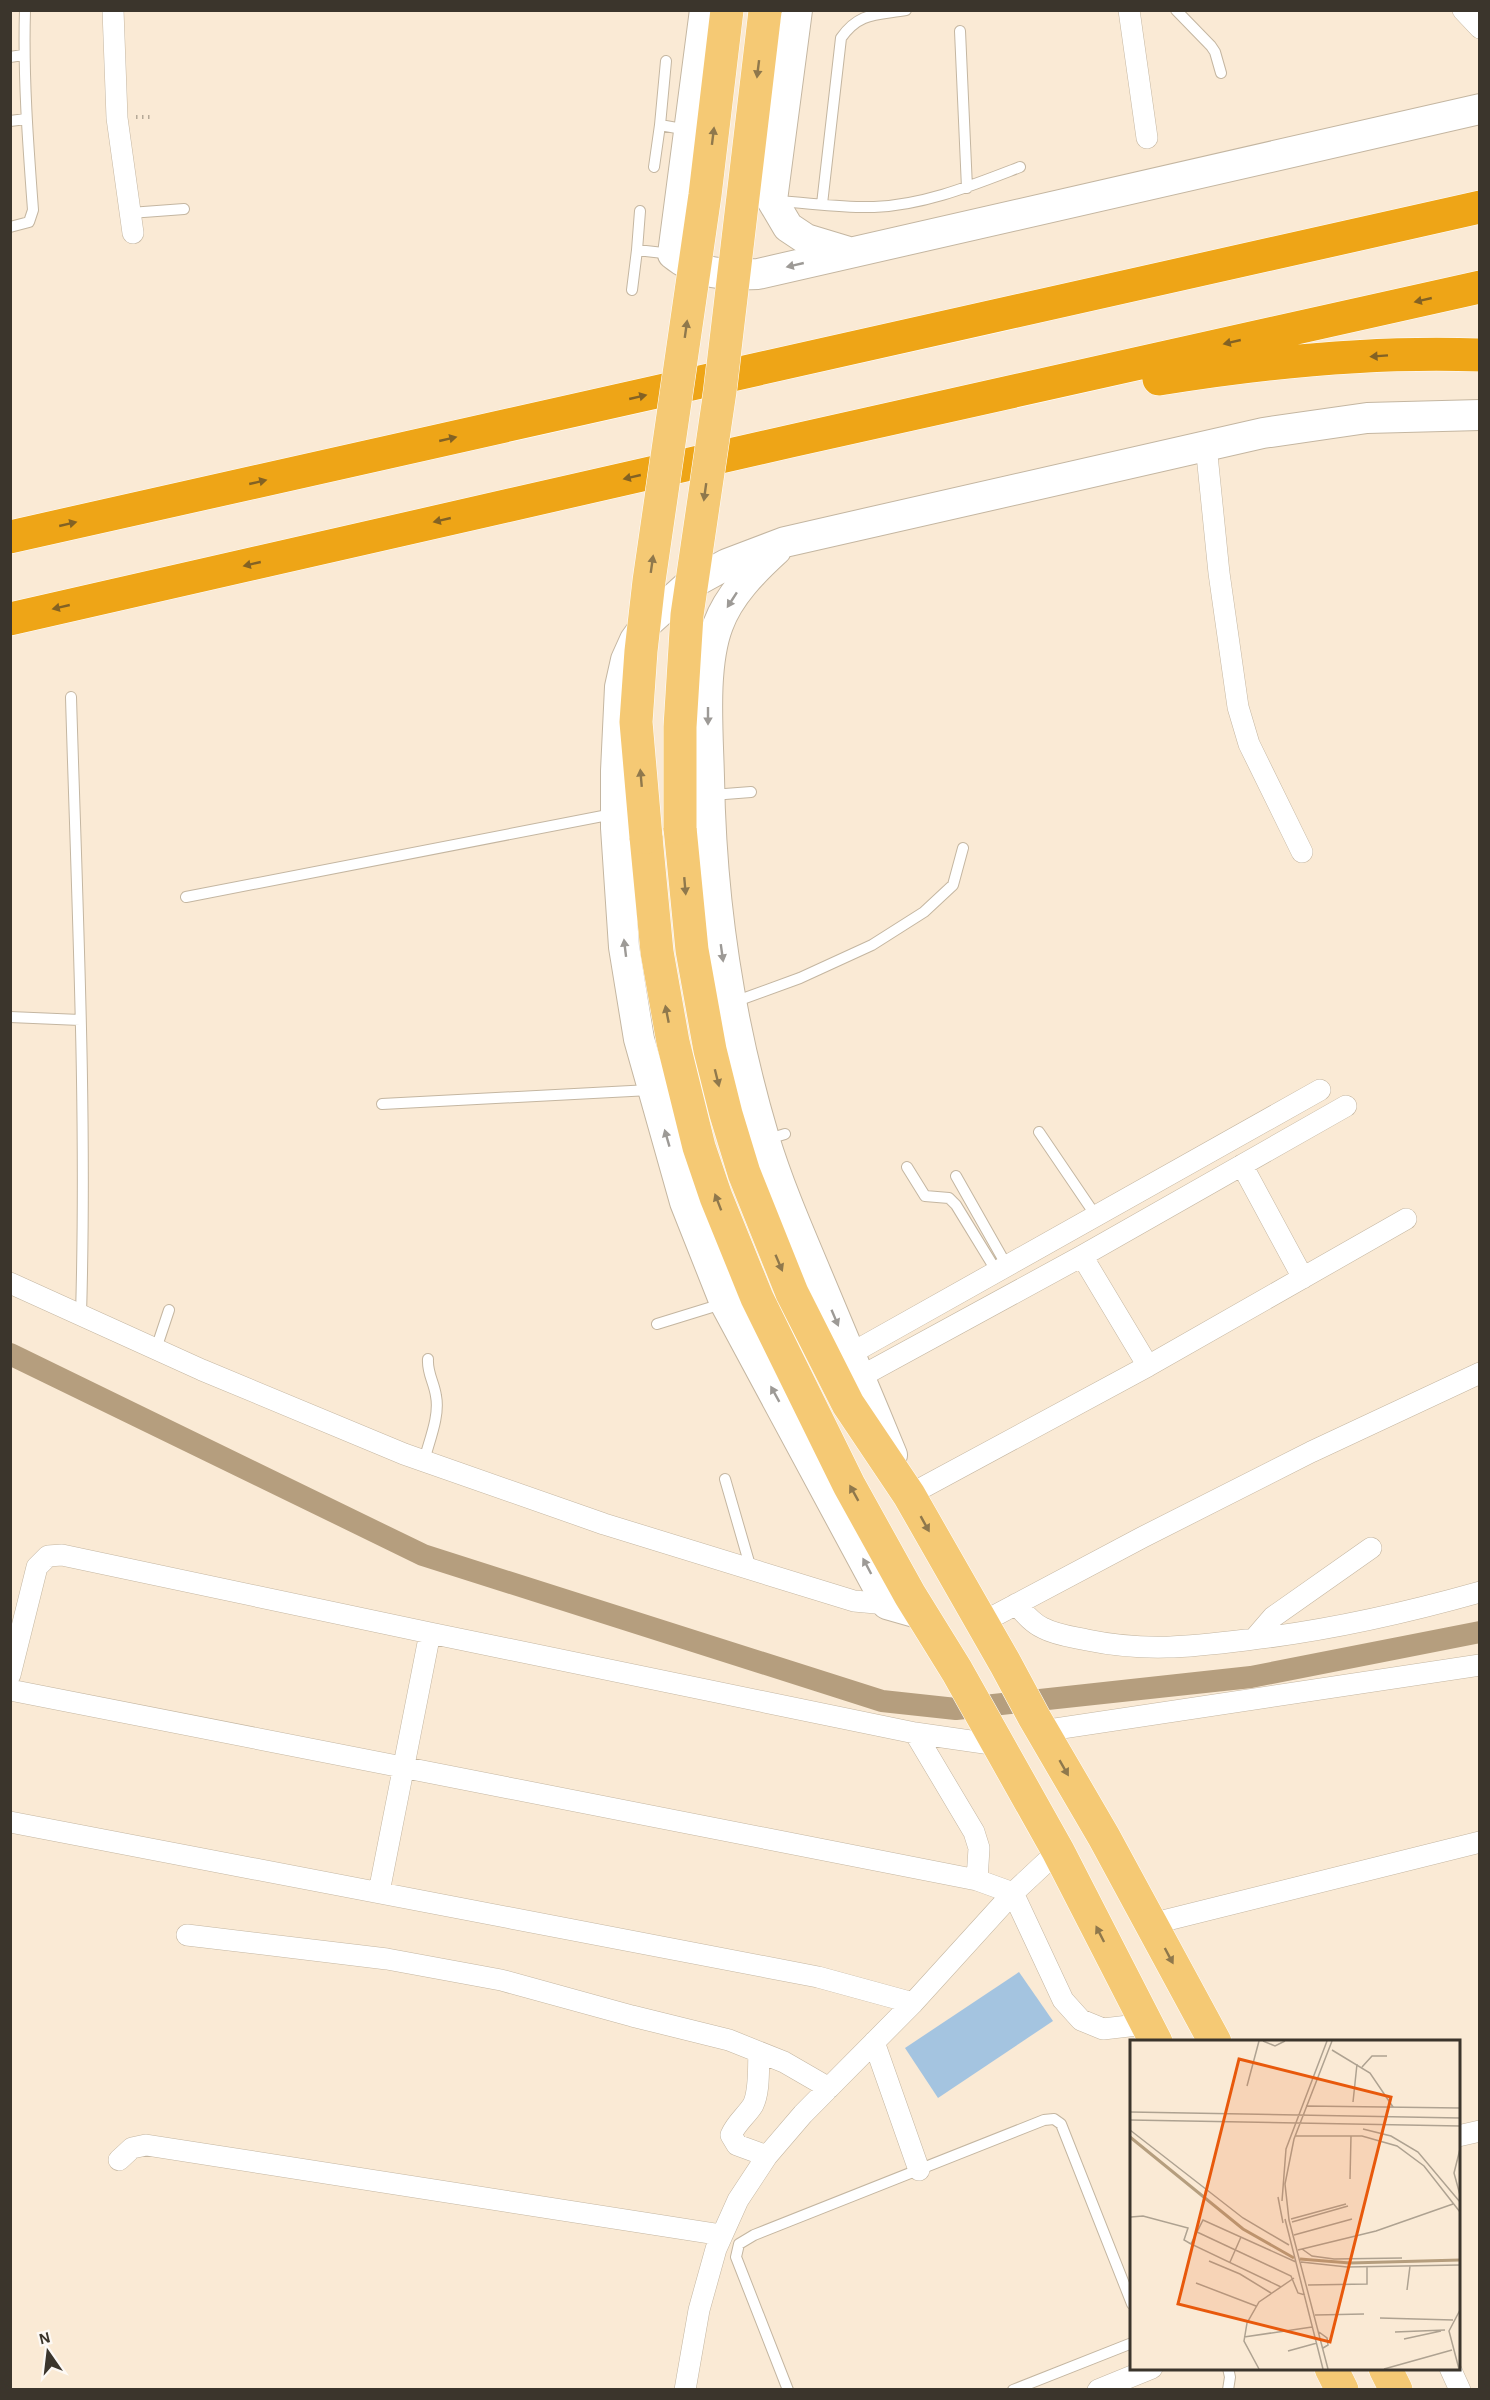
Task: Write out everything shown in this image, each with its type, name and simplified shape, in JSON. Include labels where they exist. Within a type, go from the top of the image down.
[{"type":"highway","points":[[10,537],[1479,207]]},
{"type":"highway","points":[[10,619],[1479,287]]},
{"type":"highway","points":[[791,441],[1170,377],[1249,367],[1396,355],[1479,355]]},
{"type":"main road","points":[[705,10],[674,128],[669,169],[673,254],[686,265],[722,275],[758,274],[1479,109]]},
{"type":"main road","points":[[727,10],[705,195],[649,581],[636,722],[657,952],[664,998],[686,1096],[716,1197],[757,1298],[849,1485],[1058,1851],[1151,2033]]},
{"type":"main road","points":[[765,10],[720,392],[687,615],[680,727],[680,828],[690,940],[713,1060],[744,1173],[792,1293],[829,1370],[848,1404],[909,1496],[1005,1663],[1214,2040]]},
{"type":"main road","points":[[796,10],[772,200],[788,227],[806,239],[852,252]]},
{"type":"main road","points":[[669,169],[714,201],[728,207],[756,208],[772,200]]},
{"type":"main road","points":[[922,1614],[887,1604],[725,1303],[685,1202],[639,1039],[624,947],[616,814],[617,726],[622,671],[641,631],[674,596],[727,564],[785,542],[1206,445],[1315,424],[1367,418],[1479,415]]},
{"type":"main road","points":[[785,542],[758,567],[732,599],[718,624],[710,658],[709,795],[718,917],[731,1003],[750,1088],[775,1137],[781,1187],[819,1268],[855,1365],[909,1496]]},
{"type":"main road","points":[[622,671],[644,648],[659,639],[673,636],[696,643],[710,658]]},
{"type":"main road","points":[[1332,2370],[1342,2390]]},
{"type":"main road","points":[[1386,2370],[1396,2390]]},
{"type":"street","points":[[113,10],[117,118],[131,223]]},
{"type":"street","points":[[1129,10],[1147,138]]},
{"type":"street","points":[[1463,10],[1479,28]]},
{"type":"street","points":[[1206,445],[1219,573],[1238,707],[1249,744],[1302,852]]},
{"type":"street","points":[[855,1365],[1002,1269],[1320,1090]]},
{"type":"street","points":[[855,1365],[1082,1256],[1346,1106]]},
{"type":"street","points":[[1242,1165],[1303,1278]]},
{"type":"street","points":[[909,1496],[1148,1366],[1406,1219]]},
{"type":"street","points":[[1082,1256],[1148,1366]]},
{"type":"street","points":[[10,1283],[156,1349],[424,1461],[604,1524],[854,1601],[887,1604]]},
{"type":"street","points":[[981,1623],[1311,1452],[1479,1373]]},
{"type":"street","points":[[1254,1639],[1273,1617],[1371,1548]]},
{"type":"street","points":[[10,1675],[38,1567],[48,1556],[62,1555],[430,1634],[915,1733],[992,1735]]},
{"type":"street","points":[[1016,1604],[1042,1628],[1070,1637],[1121,1647],[1155,1649],[1189,1647],[1334,1628],[1379,1619],[1479,1592]]},
{"type":"street","points":[[380,1892],[430,1634]]},
{"type":"street","points":[[1038,1724],[1479,1665]]},
{"type":"street","points":[[10,1690],[977,1880],[1013,1893],[1063,2000],[1081,2020],[1103,2029],[1151,2033]]},
{"type":"street","points":[[915,1733],[974,1832],[979,1848],[977,1880]]},
{"type":"street","points":[[10,1822],[818,1977],[913,2003]]},
{"type":"street","points":[[1151,1924],[1479,1842]]},
{"type":"street","points":[[685,2390],[699,2310],[716,2249],[738,2200],[767,2156],[829,2088],[913,2003],[1013,1893],[1058,1851]]},
{"type":"street","points":[[187,1935],[387,1959],[501,1980],[729,2040],[784,2062],[829,2088]]},
{"type":"street","points":[[874,2042],[919,2170]]},
{"type":"street","points":[[759,2053],[756,2098],[734,2127],[731,2135],[737,2145],[767,2156]]},
{"type":"street","points":[[1460,2136],[1479,2131]]},
{"type":"street","points":[[118,2160],[132,2148],[146,2145],[722,2235]]},
{"type":"street","points":[[1098,2390],[1147,2370]]},
{"type":"street","points":[[1451,2370],[1460,2390]]},
{"type":"lane","points":[[10,227],[29,222],[33,210],[23,55],[25,10]]},
{"type":"lane","points":[[822,204],[841,38],[850,25],[864,17],[906,10]]},
{"type":"lane","points":[[1176,10],[1211,46],[1221,73]]},
{"type":"lane","points":[[960,31],[967,188]]},
{"type":"lane","points":[[10,57],[23,55]]},
{"type":"lane","points":[[666,60],[674,128]]},
{"type":"lane","points":[[10,121],[26,119]]},
{"type":"lane","points":[[772,200],[874,207],[893,205],[967,188],[1020,167]]},
{"type":"lane","points":[[131,223],[184,209]]},
{"type":"lane","points":[[632,290],[640,211]]},
{"type":"lane","points":[[637,250],[673,254]]},
{"type":"lane","points":[[70,697],[80,1020],[83,1207],[81,1315]]},
{"type":"lane","points":[[709,795],[751,792]]},
{"type":"lane","points":[[186,897],[616,814]]},
{"type":"lane","points":[[731,1003],[800,978],[872,945],[924,912],[953,885],[963,848]]},
{"type":"lane","points":[[10,1017],[80,1020]]},
{"type":"lane","points":[[382,1104],[654,1090]]},
{"type":"lane","points":[[1039,1132],[1096,1216]]},
{"type":"lane","points":[[907,1167],[925,1196],[949,1198],[956,1205],[1002,1269]]},
{"type":"lane","points":[[956,1176],[1002,1269]]},
{"type":"lane","points":[[657,1324],[725,1303]]},
{"type":"lane","points":[[156,1349],[169,1310]]},
{"type":"lane","points":[[424,1461],[436,1412],[436,1396],[429,1374],[428,1359]]},
{"type":"lane","points":[[725,1479],[751,1569]]},
{"type":"lane","points":[[788,2390],[736,2257],[739,2244],[753,2235],[1044,2120],[1054,2119],[1061,2124],[1130,2301]]},
{"type":"lane","points":[[1013,2390],[1130,2343]]},
{"type":"lane","points":[[1228,2370],[1228,2390]]},
{"type":"building","points":[[1019,1972],[1053,2021],[938,2098],[905,2048]]},
{"type":"waterway","points":[[10,1354],[423,1555],[882,1701],[956,1709],[1251,1677],[1480,1632]]}]
